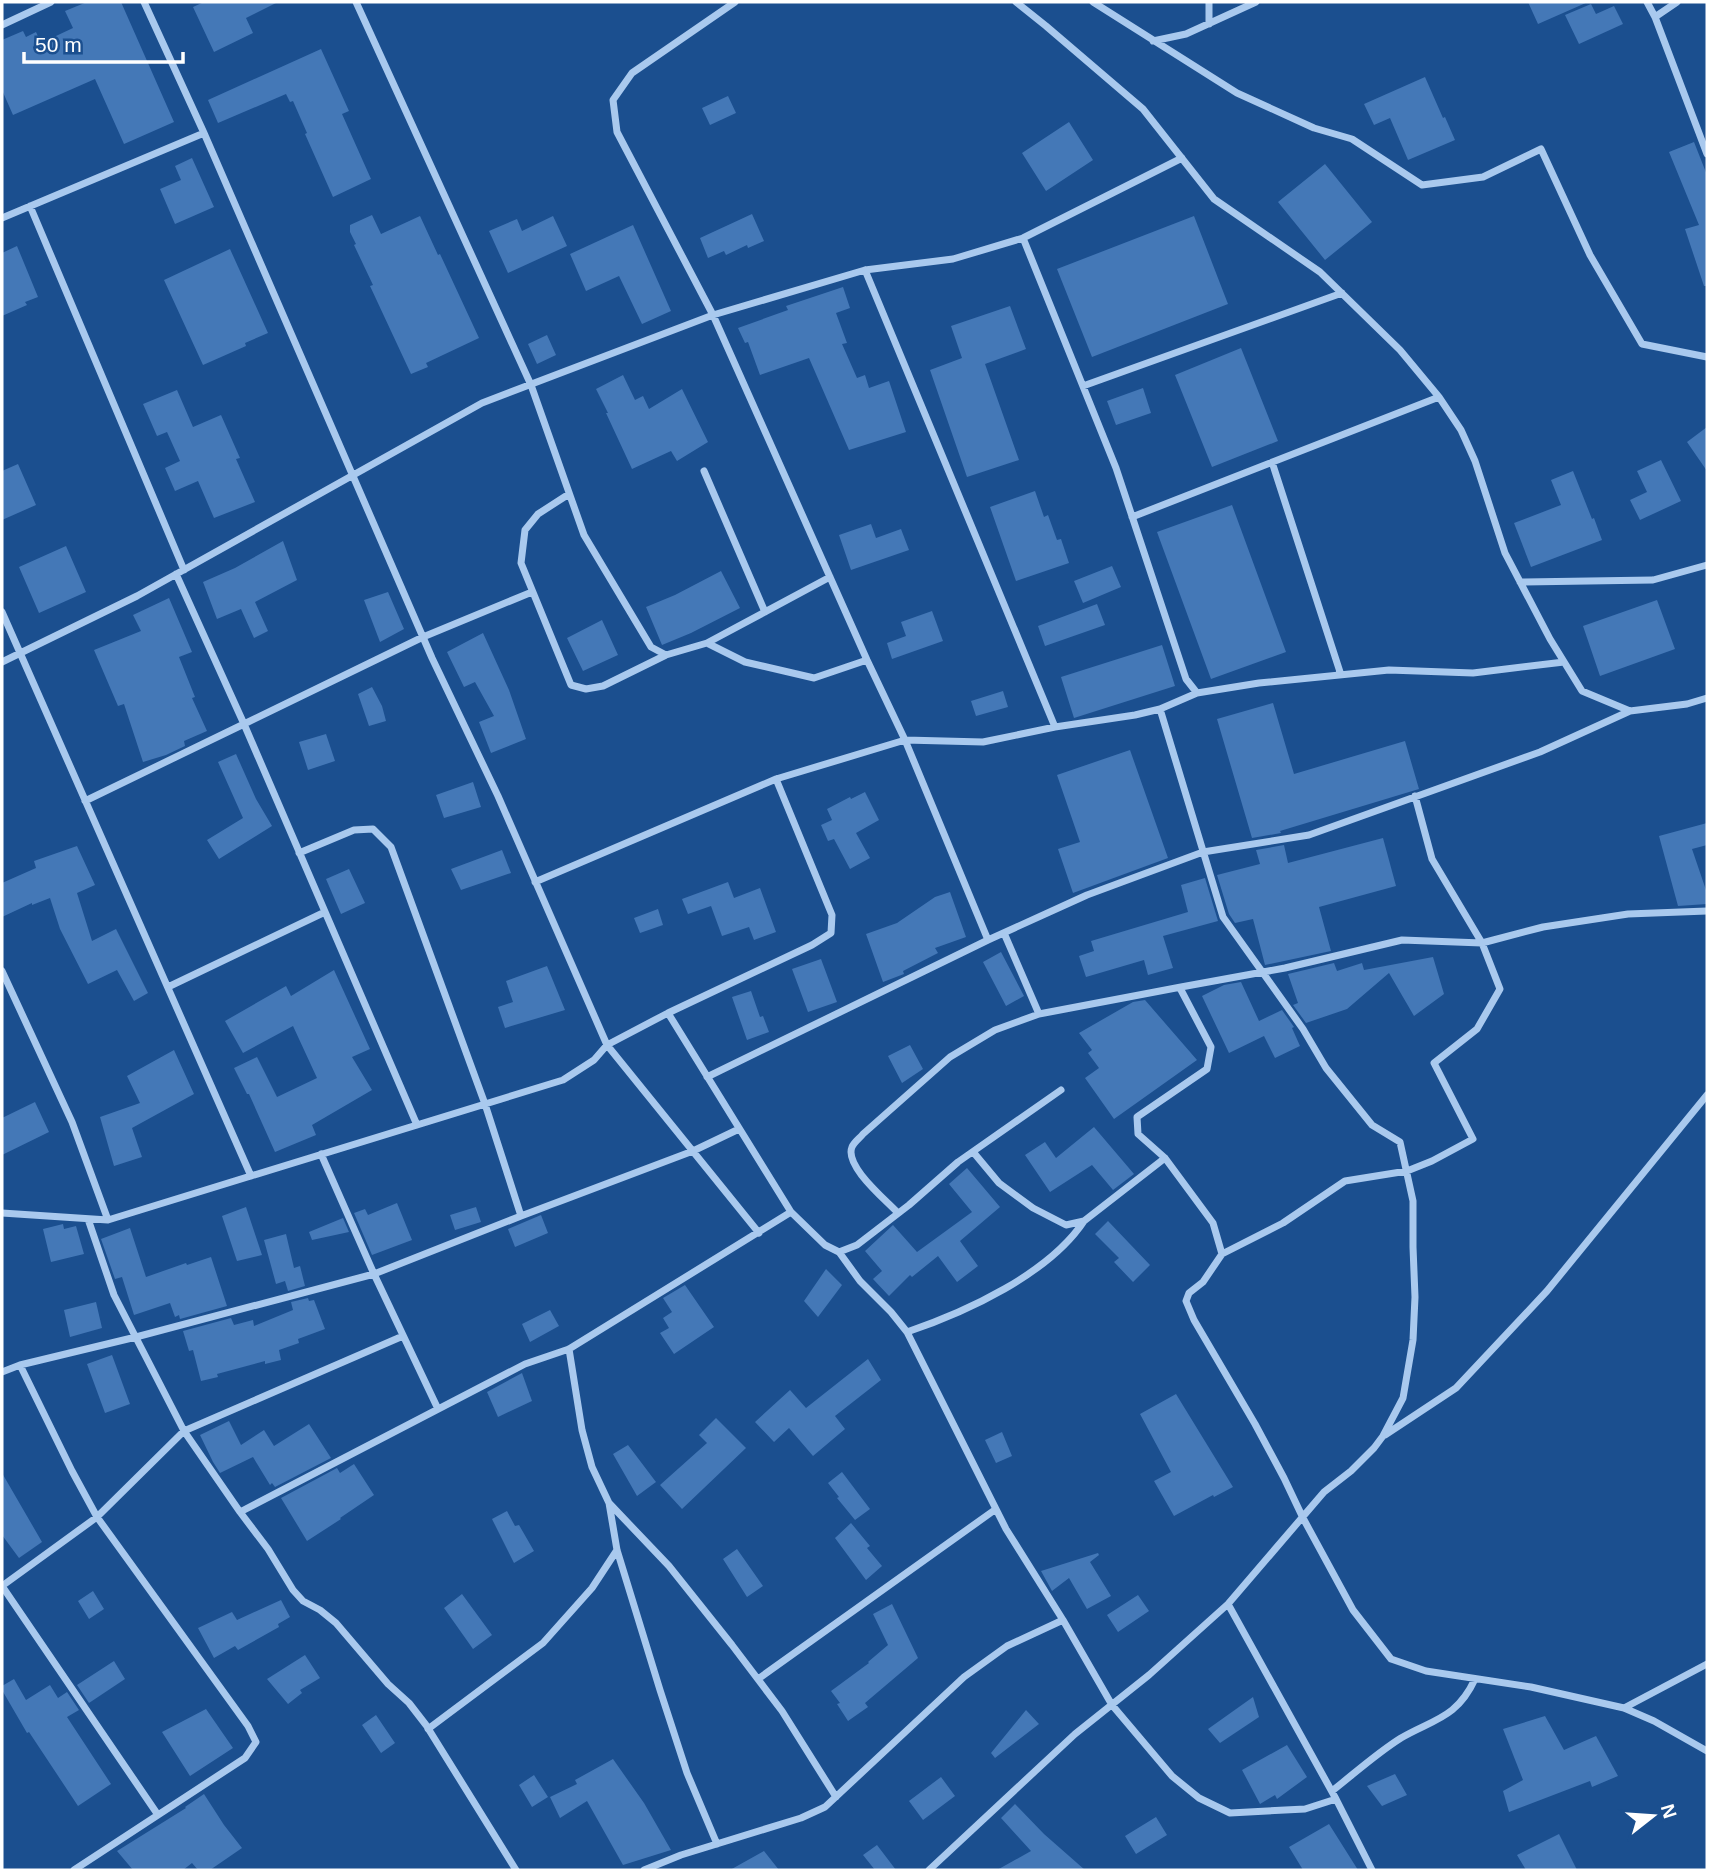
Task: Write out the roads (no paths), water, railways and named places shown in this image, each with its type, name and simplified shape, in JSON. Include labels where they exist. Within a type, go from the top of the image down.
[{"type":"street","points":[[2,25],[51,2]]},
{"type":"street","points":[[144,2],[204,133],[423,637],[498,796],[607,1045],[759,1233]]},
{"type":"street","points":[[356,2],[531,385],[584,534],[651,647],[666,655]]},
{"type":"street","points":[[735,2],[632,73],[613,100],[617,132],[713,315],[905,740],[988,940]]},
{"type":"street","points":[[1016,2],[1143,109],[1214,199],[1320,272],[1400,349],[1439,397],[1461,430],[1475,461],[1506,553],[1549,639],[1582,691],[1630,711]]},
{"type":"street","points":[[1093,2],[1237,93],[1314,128],[1352,139],[1422,186],[1483,177],[1541,149],[1590,255],[1642,344],[1707,356]]},
{"type":"street","points":[[1209,2],[1209,24]]},
{"type":"street","points":[[1152,41],[1186,34],[1256,2]]},
{"type":"street","points":[[1647,2],[1707,154]]},
{"type":"street","points":[[1655,17],[1677,2]]},
{"type":"street","points":[[2,218],[204,133]]},
{"type":"street","points":[[2,662],[137,596],[482,404],[713,315],[865,270],[953,259],[1023,238],[1182,158]]},
{"type":"street","points":[[30,206],[184,570]]},
{"type":"street","points":[[1023,238],[1116,468],[1186,679],[1197,693]]},
{"type":"street","points":[[865,270],[1055,727]]},
{"type":"street","points":[[1083,386],[1342,293]]},
{"type":"street","points":[[1132,517],[1439,397]]},
{"type":"street","points":[[1272,463],[1341,675]]},
{"type":"street","points":[[704,471],[765,612]]},
{"type":"street","points":[[569,494],[538,514],[525,530],[521,563],[571,685],[586,689],[603,686],[666,655],[707,643],[830,577]]},
{"type":"street","points":[[1520,582],[1653,580],[1707,565]]},
{"type":"street","points":[[176,574],[244,724],[417,1125]]},
{"type":"street","points":[[86,801],[423,637],[533,592]]},
{"type":"street","points":[[2,612],[251,1176]]},
{"type":"street","points":[[707,643],[745,662],[814,678],[867,660]]},
{"type":"street","points":[[535,882],[776,779],[905,740],[984,742],[1055,727],[1135,715],[1160,709],[1197,693],[1259,683],[1389,670],[1473,673],[1564,662]]},
{"type":"street","points":[[707,1077],[988,940],[1087,895],[1203,852],[1309,835],[1540,752],[1630,711],[1687,704],[1707,698]]},
{"type":"street","points":[[929,1870],[1075,1734],[1149,1675],[1228,1604],[1324,1492],[1374,1448],[1403,1398],[1413,1340],[1415,1297],[1413,1201],[1399,1142],[1372,1125],[1326,1068],[1303,1029],[1223,917],[1160,709]]},
{"type":"street","points":[[2,1213],[107,1220],[563,1080],[594,1060],[607,1045],[667,1013],[813,945],[831,933],[832,915],[776,779]]},
{"type":"street","points":[[1415,796],[1432,859],[1482,943],[1500,989],[1477,1029],[1434,1063],[1473,1139],[1407,1171],[1345,1181],[1283,1223],[1222,1254],[1203,1282],[1189,1293],[1186,1301],[1353,1610],[1391,1659],[1426,1671],[1531,1687],[1624,1708],[1654,1721],[1707,1751]]},
{"type":"street","points":[[299,853],[354,830],[373,829],[391,847],[485,1104],[521,1216]]},
{"type":"street","points":[[167,987],[325,912]]},
{"type":"street","points":[[898,1213],[860,1173],[851,1156],[853,1146],[950,1057],[995,1030],[1039,1014],[1263,973],[1402,940],[1482,943],[1544,927],[1628,914],[1707,912]]},
{"type":"street","points":[[1004,933],[1039,1014]]},
{"type":"street","points":[[2,971],[72,1122],[107,1220]]},
{"type":"street","points":[[1181,987],[1211,1047],[1207,1069],[1137,1117],[1138,1134],[1165,1158],[1213,1223],[1222,1254]]},
{"type":"street","points":[[667,1013],[791,1212],[825,1245],[839,1252],[860,1281],[907,1332],[996,1509],[1112,1705],[1172,1776],[1199,1798],[1230,1813],[1305,1809],[1334,1795],[1402,1738],[1450,1713],[1468,1695],[1475,1679]]},
{"type":"street","points":[[839,1252],[857,1245],[958,1162],[1061,1090]]},
{"type":"street","points":[[1383,1436],[1456,1388],[1547,1291],[1707,1095]]},
{"type":"street","points":[[2,1372],[20,1365],[374,1274],[693,1152],[739,1129]]},
{"type":"street","points":[[974,1153],[999,1183],[1033,1208],[1066,1225],[1084,1221]]},
{"type":"street","points":[[321,1154],[438,1409]]},
{"type":"street","points":[[907,1332],[1005,1290],[1073,1238],[1084,1221],[1165,1158]]},
{"type":"street","points":[[240,1512],[525,1364],[569,1349],[791,1212]]},
{"type":"street","points":[[88,1219],[114,1295],[184,1431],[268,1549],[293,1590],[303,1601],[336,1623],[388,1684],[409,1703],[429,1729],[516,1870]]},
{"type":"street","points":[[158,1815],[2,1586],[97,1517],[184,1431],[403,1336]]},
{"type":"street","points":[[569,1349],[582,1430],[592,1467],[609,1503],[617,1550],[687,1773],[717,1844]]},
{"type":"street","points":[[20,1365],[97,1517],[248,1726],[256,1742],[245,1758],[74,1870]]},
{"type":"street","points":[[609,1503],[669,1566],[733,1645],[782,1711],[836,1797]]},
{"type":"street","points":[[758,1679],[996,1509]]},
{"type":"street","points":[[429,1729],[543,1643],[592,1588],[617,1550]]},
{"type":"street","points":[[1228,1604],[1334,1795],[1372,1870]]},
{"type":"street","points":[[644,1870],[681,1855],[801,1818],[825,1807],[964,1677],[1007,1646],[1063,1620]]},
{"type":"street","points":[[1624,1708],[1707,1664]]}]
